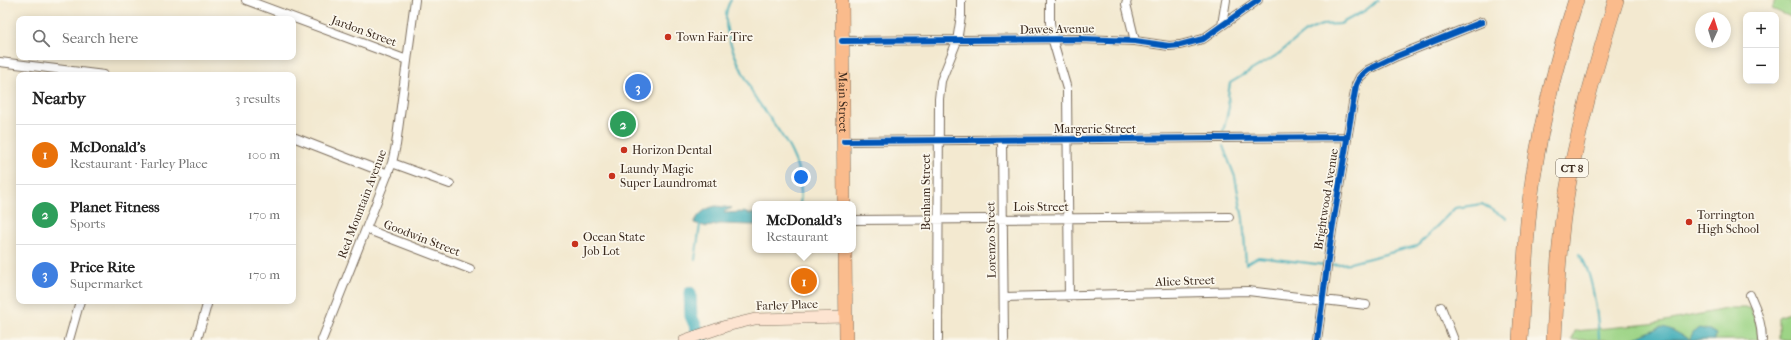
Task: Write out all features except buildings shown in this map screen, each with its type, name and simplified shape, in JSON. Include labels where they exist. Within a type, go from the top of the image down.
[{"type":"highway","points":[[1520,340],[1524,270],[1533,186],[1541,136],[1554,77],[1576,0]]},
{"type":"highway","name":"CT 8","points":[[1554,340],[1557,280],[1564,210],[1579,135],[1616,0]]},
{"type":"main road","name":"Main Street","points":[[842,0],[844,201]]},
{"type":"main road","points":[[845,253],[846,340]]},
{"type":"main road","name":"Farley Place","points":[[686,340],[755,318],[846,317]]},
{"type":"street","name":"Jardon Street","points":[[246,0],[289,16]]},
{"type":"street","name":"Red Mountain Avenue","points":[[322,340],[392,162],[396,145],[415,0]]},
{"type":"street","name":"Benham Street","points":[[938,340],[939,99],[941,81],[957,41],[961,16],[961,0]]},
{"type":"street","points":[[1050,0],[1050,23],[1053,40],[1067,89],[1067,219],[1069,297]]},
{"type":"street","points":[[1127,0],[1126,4],[1135,41]]},
{"type":"street","points":[[1222,25],[1226,0]]},
{"type":"street","name":"Dawes Avenue","points":[[842,40],[957,41],[1081,39],[1135,41],[1169,46],[1180,45],[1203,39],[1258,0]]},
{"type":"street","name":"Jardon Street","points":[[296,19],[407,60]]},
{"type":"street","name":"Brightwood Avenue","points":[[1317,340],[1347,137],[1356,85],[1360,77],[1368,70],[1398,56],[1482,22]]},
{"type":"street","points":[[0,62],[80,72]]},
{"type":"street","name":"Margerie Street","points":[[844,141],[1347,137]]},
{"type":"street","points":[[296,138],[388,174]]},
{"type":"street","name":"Lorenzo Street","points":[[1002,140],[1004,340]]},
{"type":"street","points":[[392,162],[450,184]]},
{"type":"street","name":"Lois Street","points":[[856,220],[1229,217]]},
{"type":"street","name":"Goodwin Street","points":[[366,229],[470,268]]},
{"type":"street","name":"Alice Street","points":[[1004,297],[1069,297],[1248,291],[1366,305]]},
{"type":"street","points":[[1750,295],[1759,317],[1762,330],[1762,340]]},
{"type":"street","points":[[69,340],[79,304]]},
{"type":"street","points":[[197,340],[207,304]]},
{"type":"street","points":[[1441,307],[1454,340]]},
{"type":"green space","points":[[1775,0],[1791,0],[1791,17],[1772,9]]},
{"type":"green space","points":[[1731,308],[1750,308],[1757,324],[1759,340],[1572,340],[1575,331],[1650,324]]},
{"type":"green space","points":[[1791,312],[1791,340],[1779,339],[1779,317]]},
{"type":"water","points":[[716,206],[732,208],[724,213],[744,212],[752,214],[752,225],[720,224],[707,227],[694,223],[698,216],[709,208]]},
{"type":"water","points":[[1660,327],[1664,327],[1690,339],[1693,332],[1699,328],[1710,330],[1716,334],[1714,340],[1624,340],[1635,338]]},
{"type":"waterway","points":[[731,0],[727,8],[726,18],[732,48],[753,94],[780,132],[795,161],[800,180],[800,201]]},
{"type":"waterway","points":[[1223,132],[1229,107],[1228,96],[1230,83],[1277,55],[1304,33],[1322,25],[1340,24],[1366,10],[1378,0]]},
{"type":"waterway","points":[[1223,146],[1235,177],[1243,219],[1246,264],[1258,257],[1325,265]]},
{"type":"waterway","points":[[1330,265],[1350,263],[1417,246],[1455,208],[1482,204],[1506,218]]},
{"type":"waterway","points":[[695,260],[700,225],[702,223]]},
{"type":"waterway","points":[[1579,254],[1584,261],[1591,281],[1596,306],[1599,338]]},
{"type":"waterway","points":[[690,293],[691,316],[702,340]]},
{"type":"cycle path","points":[[842,41],[1081,39],[1135,41],[1169,46],[1180,45],[1203,39],[1258,0]]},
{"type":"cycle path","points":[[1317,340],[1332,230],[1356,85],[1360,77],[1368,70],[1397,56],[1482,22]]},
{"type":"cycle path","points":[[844,141],[1347,137]]},
{"type":"place","name":"Town Fair Tire","points":[[668,37]]},
{"type":"place","name":"Price Rite","points":[[638,87]]},
{"type":"place","name":"Planet Fitness","points":[[623,124]]},
{"type":"place","name":"Horizon Dental","points":[[624,150]]},
{"type":"place","name":"Laundy Magic Super Laundromat","points":[[612,176]]},
{"type":"place","name":"Torrington High School","points":[[1689,222]]},
{"type":"place","name":"Ocean State Job Lot","points":[[575,244]]},
{"type":"place","name":"McDonald's","points":[[804,281]]}]
